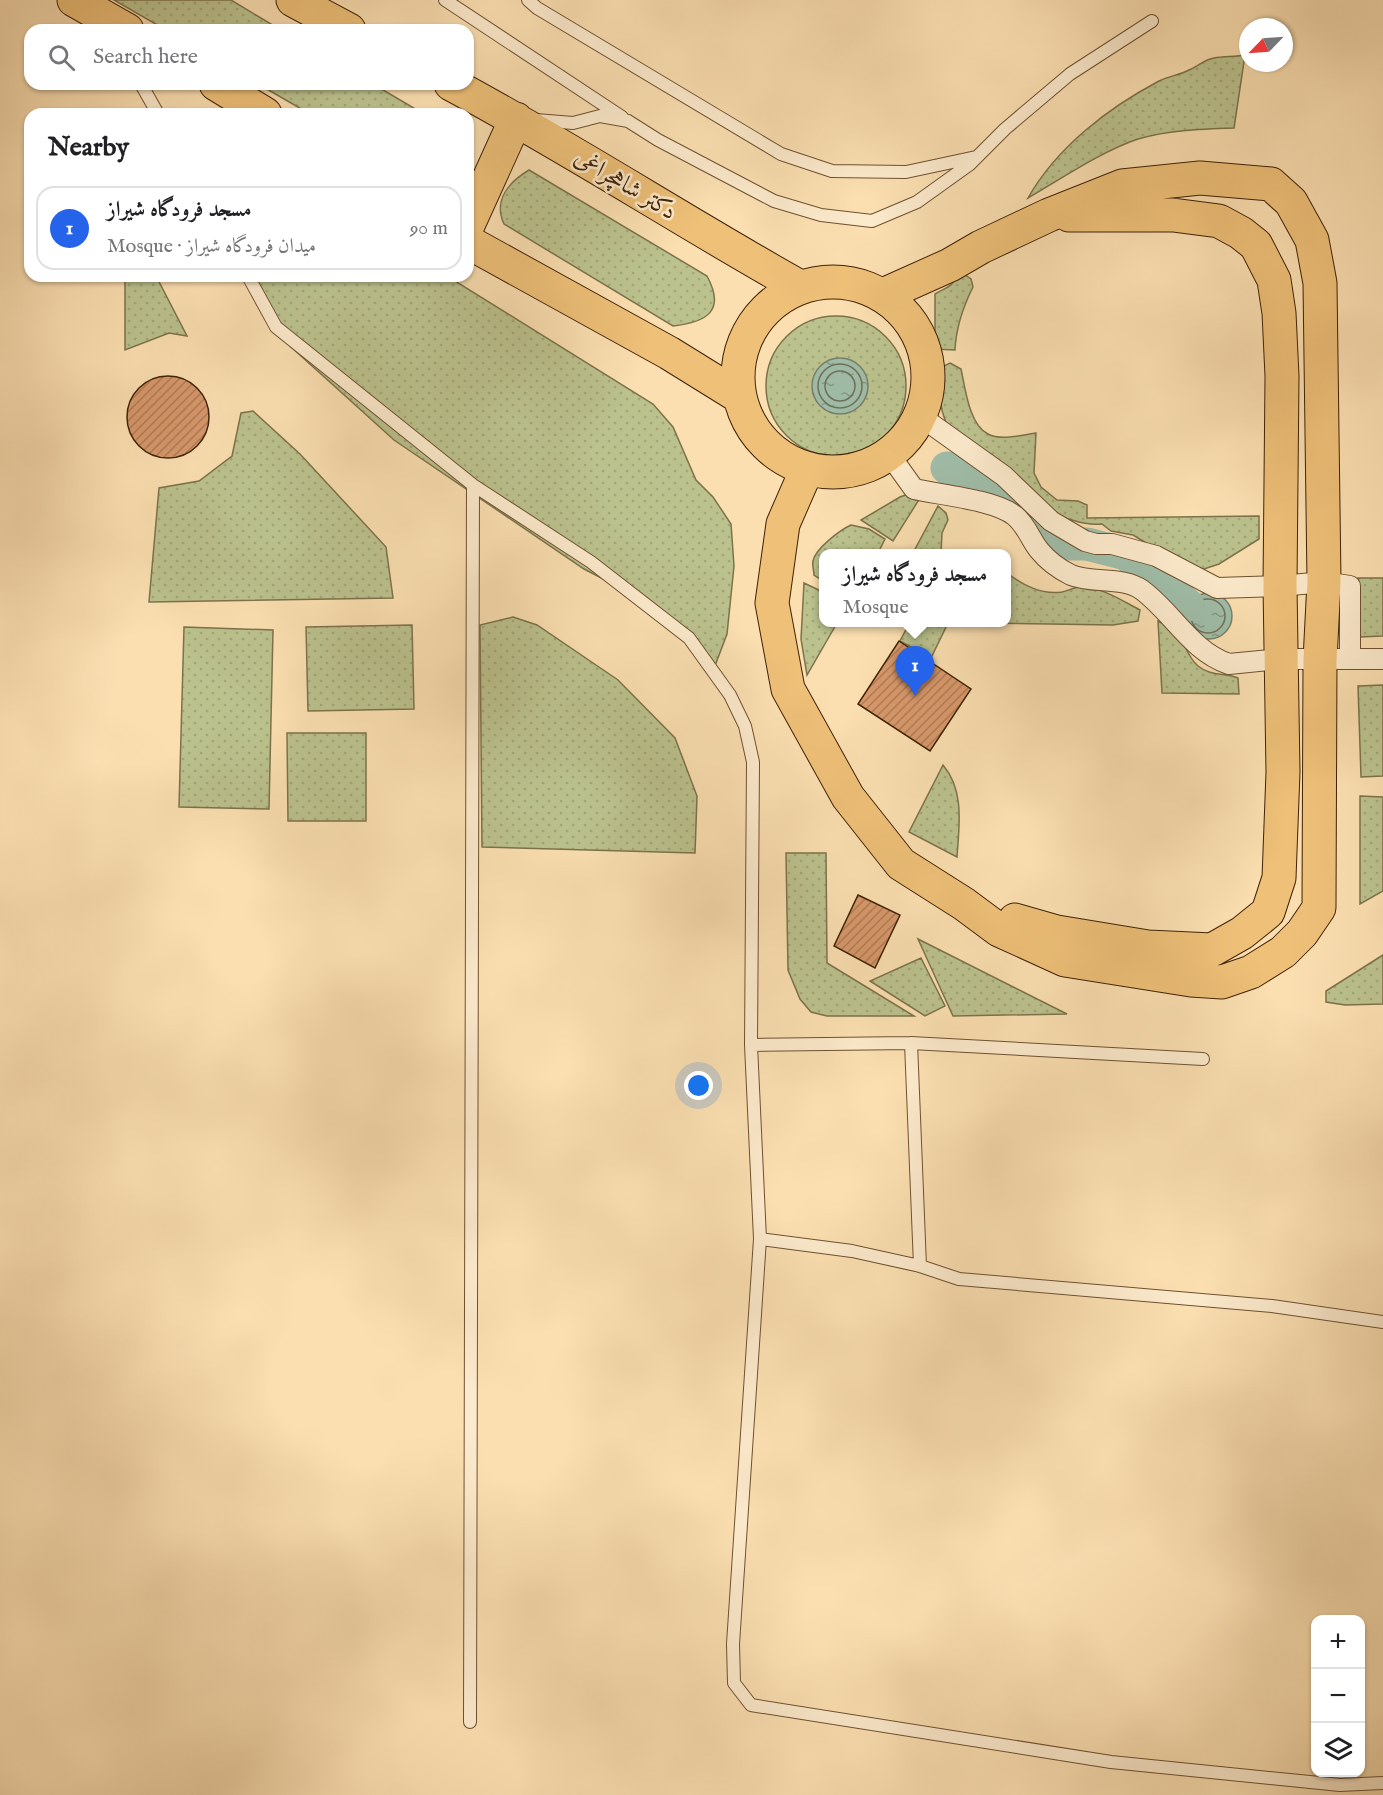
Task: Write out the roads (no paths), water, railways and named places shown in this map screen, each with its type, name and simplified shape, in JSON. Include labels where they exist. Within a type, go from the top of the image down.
[{"type":"main road","points":[[74,0],[111,24]]},
{"type":"main road","points":[[293,0],[338,24]]},
{"type":"main road","points":[[226,90],[255,108]]},
{"type":"main road","name":"دکتر شاهچراغی","points":[[462,90],[516,119],[732,249],[800,286]]},
{"type":"main road","points":[[474,212],[516,119]]},
{"type":"main road","points":[[807,469],[783,524],[772,603],[788,689],[848,797],[901,864],[964,904],[999,930],[1065,960],[1179,978],[1221,982],[1251,972],[1283,952],[1302,933],[1319,908],[1335,660],[1324,582],[1320,283],[1312,240],[1291,202],[1271,184],[1200,178],[1122,186],[1049,215],[981,247],[950,265],[883,295]]},
{"type":"main road","points":[[964,904],[1057,932],[1148,947],[1212,950],[1242,933],[1268,912],[1279,879],[1283,772],[1280,659],[1281,376],[1279,313],[1274,280],[1256,245],[1241,233],[1219,221],[1173,214],[1049,215]]},
{"type":"main road","points":[[474,245],[669,353],[740,397]]},
{"type":"main road","points":[[843,281],[864,286],[883,295],[904,313],[919,336],[927,362],[928,390],[920,416],[907,437],[889,454],[870,465],[850,471],[829,472],[807,469],[783,458],[764,442],[748,421],[740,397],[738,369],[744,343],[757,319],[776,300],[800,286],[821,282],[843,281]]},
{"type":"street","points":[[920,416],[1004,476],[1051,521],[1085,542],[1112,544],[1156,556],[1217,588],[1324,582]]},
{"type":"street","points":[[889,454],[914,489],[999,506],[1014,515],[1027,528],[1038,549],[1053,564],[1072,575],[1092,580],[1108,580],[1141,589],[1210,656],[1229,663],[1280,659],[1383,659]]},
{"type":"lane","points":[[445,0],[658,140],[774,201],[821,215],[872,221],[917,202],[978,156],[1005,129],[1070,74],[1152,21]]},
{"type":"lane","points":[[528,0],[537,8],[781,154],[832,171],[906,172],[978,156]]},
{"type":"lane","points":[[144,90],[155,108]]},
{"type":"lane","points":[[516,119],[573,123],[600,116],[628,121]]},
{"type":"lane","points":[[251,282],[276,327],[473,485],[591,562],[689,638],[730,694],[745,726],[753,762],[751,1045],[760,1239],[733,1644],[734,1683],[751,1705],[1111,1762],[1340,1785],[1383,1783]]},
{"type":"lane","points":[[258,282],[276,327]]},
{"type":"lane","points":[[470,1722],[473,485]]},
{"type":"lane","points":[[751,1045],[911,1043],[1203,1059]]},
{"type":"lane","points":[[911,1043],[920,1266]]},
{"type":"lane","points":[[760,1239],[852,1251],[920,1266],[959,1279],[1272,1306],[1383,1322]]},
{"type":"water","points":[[834,358],[846,358],[856,362],[864,370],[868,386],[864,402],[856,410],[846,414],[834,414],[824,410],[816,402],[812,392],[812,380],[816,370],[824,362]]},
{"type":"water","points":[[1209,593],[1225,600],[1232,616],[1225,632],[1209,639],[1193,632],[1186,616],[1193,600]]},
{"type":"waterway","points":[[947,468],[983,474],[1003,483],[1020,500],[1031,521],[1042,532],[1056,540],[1071,544],[1087,544],[1126,554],[1188,605]]},
{"type":"place","name":"مسجد فرودگاه شیراز","points":[[915,696]]}]
